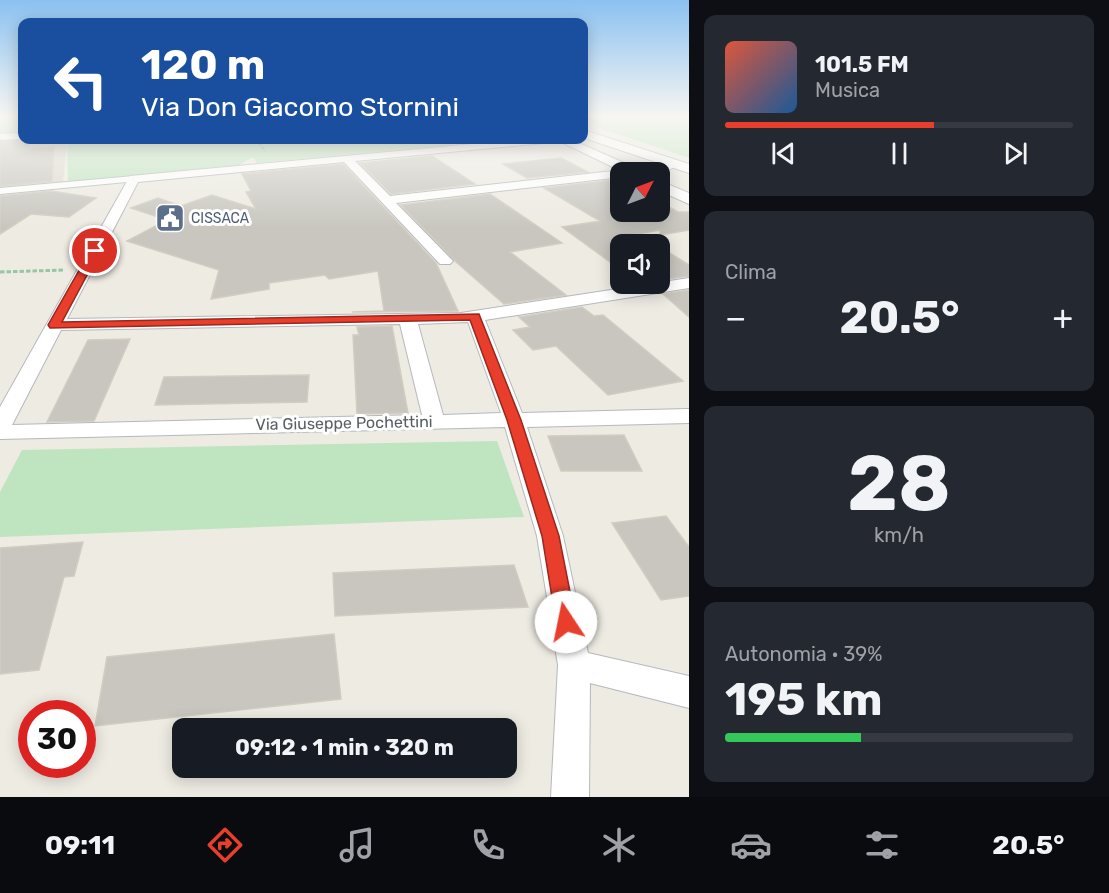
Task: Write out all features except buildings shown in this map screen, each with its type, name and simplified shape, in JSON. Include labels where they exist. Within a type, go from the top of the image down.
[{"type":"street","points":[[0,191],[407,153]]},
{"type":"street","points":[[590,153],[610,163]]},
{"type":"street","points":[[642,153],[689,169]]},
{"type":"street","points":[[346,159],[445,261]]},
{"type":"street","points":[[670,165],[674,164]]},
{"type":"street","points":[[388,200],[610,174]]},
{"type":"street","points":[[0,427],[134,179]]},
{"type":"street","points":[[670,190],[689,199]]},
{"type":"street","points":[[54,325],[475,316],[689,283]]},
{"type":"street","points":[[475,316],[514,420],[550,536],[574,665],[570,797]]},
{"type":"street","points":[[408,319],[434,421]]},
{"type":"street","name":"Via Giuseppe Pochettini","points":[[0,432],[689,416]]},
{"type":"street","points":[[574,665],[689,692]]},
{"type":"path","points":[[0,272],[85,270]]},
{"type":"shaded area","points":[[0,153],[66,153],[63,183],[0,189]]},
{"type":"green space","points":[[67,153],[362,153],[257,163],[253,157],[239,165],[68,182]]},
{"type":"green space","points":[[675,153],[689,153],[689,158]]},
{"type":"green space","points":[[497,441],[524,517],[0,537],[0,492],[22,450]]},
{"type":"place","name":"CISSACA","points":[[170,218]]},
{"type":"route","points":[[95,251],[54,325],[446,319],[475,316],[514,420],[550,536],[566,622]]}]
